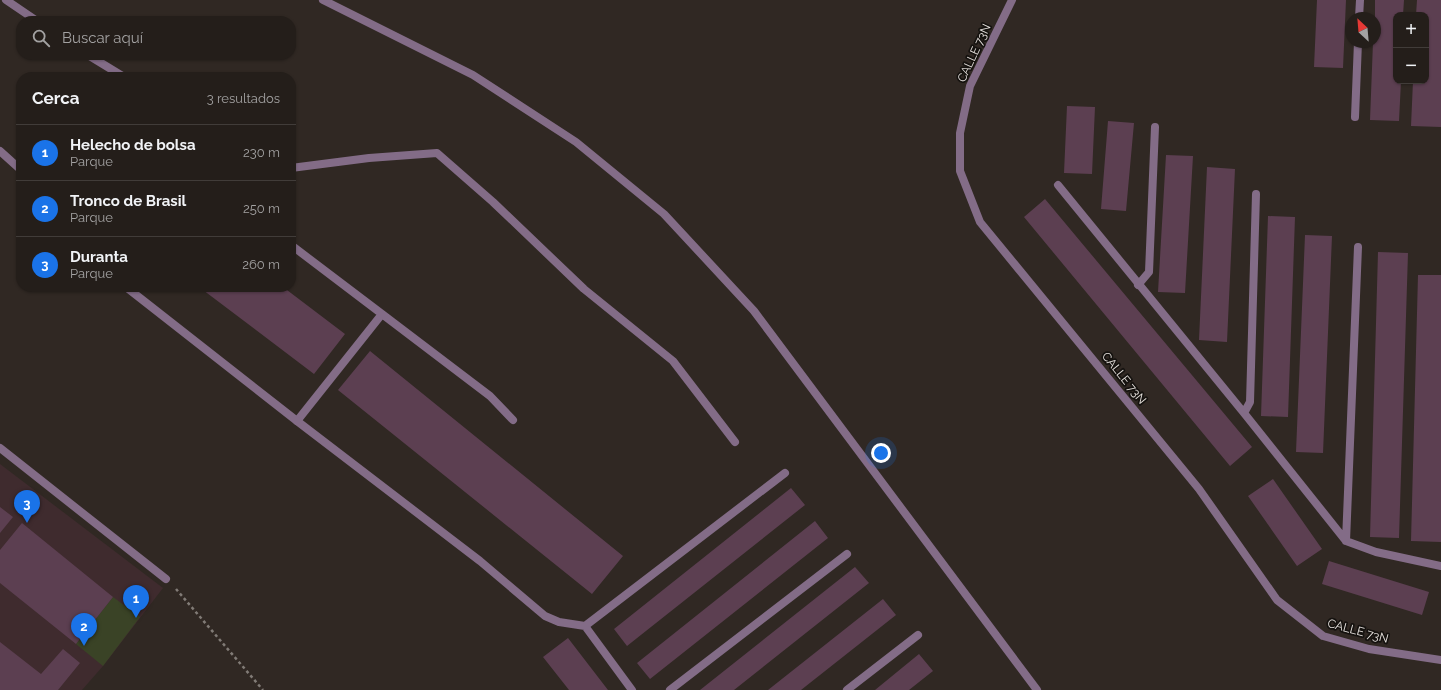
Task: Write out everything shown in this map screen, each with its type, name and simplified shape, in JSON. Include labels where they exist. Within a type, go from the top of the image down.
[{"type":"street","points":[[6,0],[30,16]]},
{"type":"street","points":[[324,0],[472,75],[576,142],[664,214],[754,311],[1037,690]]},
{"type":"street","name":"CALLE 73N","points":[[1012,0],[970,86],[960,133],[960,171],[980,222],[1199,488],[1277,600],[1323,636],[1369,649],[1441,660]]},
{"type":"street","points":[[1359,12],[1360,0]]},
{"type":"street","points":[[1354,117],[1358,48]]},
{"type":"street","points":[[96,60],[116,72]]},
{"type":"street","points":[[1138,285],[1149,272],[1155,127]]},
{"type":"street","points":[[0,151],[16,165]]},
{"type":"street","points":[[296,167],[369,158],[437,154],[494,202],[584,289],[673,361],[735,442]]},
{"type":"street","points":[[1058,185],[1138,285],[1244,413],[1346,541],[1376,552],[1441,566]]},
{"type":"street","points":[[1244,413],[1250,402],[1256,194]]},
{"type":"street","points":[[1346,541],[1358,247]]},
{"type":"street","points":[[296,249],[490,396],[513,420]]},
{"type":"street","points":[[132,292],[297,421],[480,561],[545,616],[559,622],[585,626],[632,690]]},
{"type":"street","points":[[297,421],[382,314]]},
{"type":"street","points":[[0,448],[166,579]]},
{"type":"street","points":[[585,626],[785,473]]},
{"type":"street","points":[[670,690],[847,554]]},
{"type":"street","points":[[847,690],[918,635]]},
{"type":"path","points":[[166,579],[263,690]]},
{"type":"shaded area","points":[[0,464],[163,588],[103,666],[82,690],[0,690]]},
{"type":"green space","points":[[113,597],[140,617],[103,666],[76,644]]},
{"type":"building","points":[[1317,0],[1346,0],[1343,68],[1314,67]]},
{"type":"building","points":[[1375,0],[1404,0],[1403,12],[1393,12],[1393,84],[1401,84],[1399,121],[1370,120],[1373,48],[1381,48],[1381,12],[1375,12]]},
{"type":"building","points":[[1417,0],[1441,0],[1441,127],[1411,126],[1413,84],[1429,84],[1429,12],[1416,12]]},
{"type":"building","points":[[1067,106],[1095,107],[1092,174],[1064,173]]},
{"type":"building","points":[[1108,121],[1134,123],[1126,211],[1101,209]]},
{"type":"building","points":[[1166,155],[1193,156],[1185,293],[1158,292]]},
{"type":"building","points":[[1207,167],[1235,169],[1227,342],[1199,340]]},
{"type":"building","points":[[1045,199],[1252,447],[1230,466],[1024,217]]},
{"type":"building","points":[[1268,216],[1295,217],[1288,417],[1261,416]]},
{"type":"building","points":[[1305,235],[1332,236],[1323,453],[1296,452]]},
{"type":"building","points":[[1378,252],[1408,253],[1399,538],[1370,537]]},
{"type":"building","points":[[1418,275],[1441,275],[1441,542],[1411,541]]},
{"type":"building","points":[[206,292],[290,292],[345,334],[314,374]]},
{"type":"building","points":[[370,351],[623,556],[592,594],[338,390]]},
{"type":"building","points":[[1273,479],[1322,549],[1297,566],[1248,496]]},
{"type":"building","points":[[791,488],[805,505],[627,646],[614,629]]},
{"type":"building","points":[[0,507],[13,517],[0,533]]},
{"type":"building","points":[[815,521],[828,538],[650,679],[637,663]]},
{"type":"building","points":[[22,523],[113,597],[76,644],[0,583],[0,550]]},
{"type":"building","points":[[1329,561],[1429,592],[1422,615],[1322,584]]},
{"type":"building","points":[[855,567],[869,583],[734,690],[700,690]]},
{"type":"building","points":[[883,599],[896,615],[801,690],[768,690]]},
{"type":"building","points":[[568,638],[608,690],[569,690],[543,657]]},
{"type":"building","points":[[0,642],[41,674],[63,649],[80,663],[58,690],[0,690]]},
{"type":"building","points":[[919,654],[933,671],[909,690],[875,690]]},
{"type":"place","name":"Duranta","points":[[27,523]]},
{"type":"place","name":"Helecho de bolsa","points":[[136,618]]},
{"type":"place","name":"Tronco de Brasil","points":[[84,646]]}]
